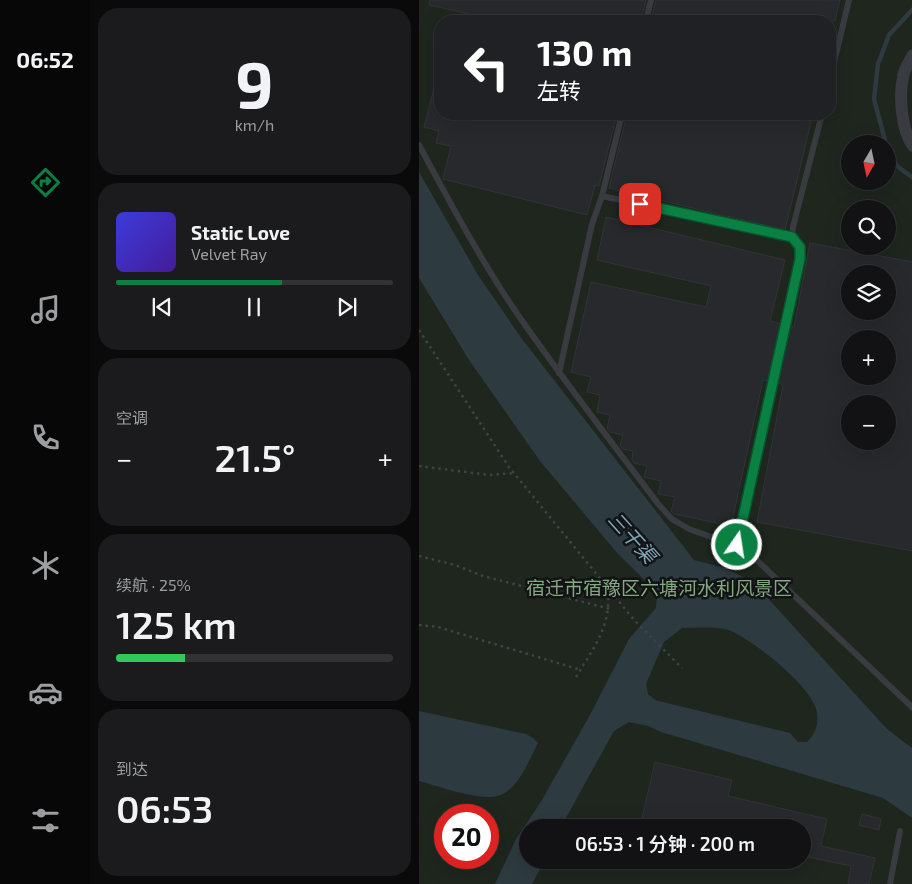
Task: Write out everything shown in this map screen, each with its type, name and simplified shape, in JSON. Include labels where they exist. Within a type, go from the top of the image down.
[{"type":"street","points":[[912,55],[903,75],[901,91],[901,112],[912,146]]},
{"type":"lane","points":[[647,15],[651,0]]},
{"type":"lane","points":[[836,54],[849,0]]},
{"type":"lane","points":[[559,373],[592,224],[620,120]]},
{"type":"lane","points":[[792,237],[821,120]]},
{"type":"lane","points":[[419,145],[459,218],[513,308],[559,373],[659,505],[672,519],[689,528],[737,545],[745,550],[912,708]]},
{"type":"lane","points":[[601,196],[792,237],[800,247],[800,259],[737,545]]},
{"type":"lane","points":[[890,884],[899,831]]},
{"type":"path","points":[[419,330],[513,473],[634,620],[682,668]]},
{"type":"path","points":[[419,466],[489,475],[513,473]]},
{"type":"path","points":[[419,556],[455,565],[483,576],[610,609]]},
{"type":"path","points":[[576,677],[604,628],[610,609],[608,587]]},
{"type":"path","points":[[419,625],[438,627],[581,670]]},
{"type":"green space","name":"宿迁市宿豫区六塘河水利风景区","points":[[419,0],[912,0],[912,884],[419,884]]},
{"type":"water","name":"三干渠","points":[[419,172],[478,275],[522,339],[694,560],[725,568],[753,582],[887,729],[912,748],[912,818],[883,798],[661,732],[648,726],[629,722],[614,731],[565,819],[529,819],[591,713],[629,639],[656,608],[657,592],[618,554],[540,461],[469,360],[419,278]],"holes":[[[682,628],[726,629],[741,636],[765,653],[800,684],[814,704],[817,714],[817,724],[807,742],[798,742],[790,733],[655,700],[648,694],[646,684],[664,642]]]},
{"type":"water","points":[[419,711],[526,734],[538,743],[519,778],[503,794],[495,797],[485,797],[450,790],[419,781]]},
{"type":"water","points":[[519,834],[519,869],[540,869],[532,884],[495,884]]},
{"type":"building","points":[[430,0],[646,0],[642,15],[473,15],[429,5]]},
{"type":"building","points":[[656,0],[840,0],[836,17],[836,15],[652,15]]},
{"type":"building","points":[[434,89],[434,120],[616,120],[599,186],[595,185],[587,215],[443,179],[451,146],[436,143],[439,131],[424,127]]},
{"type":"building","points":[[626,120],[812,120],[785,230],[609,188]]},
{"type":"building","points":[[606,217],[785,260],[770,321],[781,324],[768,381],[763,380],[731,526],[674,514],[671,511],[675,497],[658,494],[661,481],[644,477],[647,466],[634,463],[632,460],[633,451],[623,449],[620,446],[623,435],[610,432],[607,428],[610,415],[597,412],[600,395],[587,392],[591,377],[571,372],[591,282],[706,307],[711,286],[597,260]]},
{"type":"building","points":[[810,243],[841,249],[841,255],[875,255],[913,262],[913,551],[757,522],[783,385],[778,383],[790,326],[794,327]]},
{"type":"building","points":[[655,762],[732,780],[728,796],[827,819],[821,846],[875,858],[869,884],[848,884],[851,866],[811,858],[811,819],[642,818]]},
{"type":"building","points":[[862,814],[881,819],[879,830],[859,825]]},
{"type":"waterway","points":[[884,135],[874,99],[878,64],[889,35],[913,9]]},
{"type":"waterway","points":[[897,166],[913,178]]},
{"type":"route","points":[[640,204],[792,237],[800,247],[800,259],[737,545]]}]
